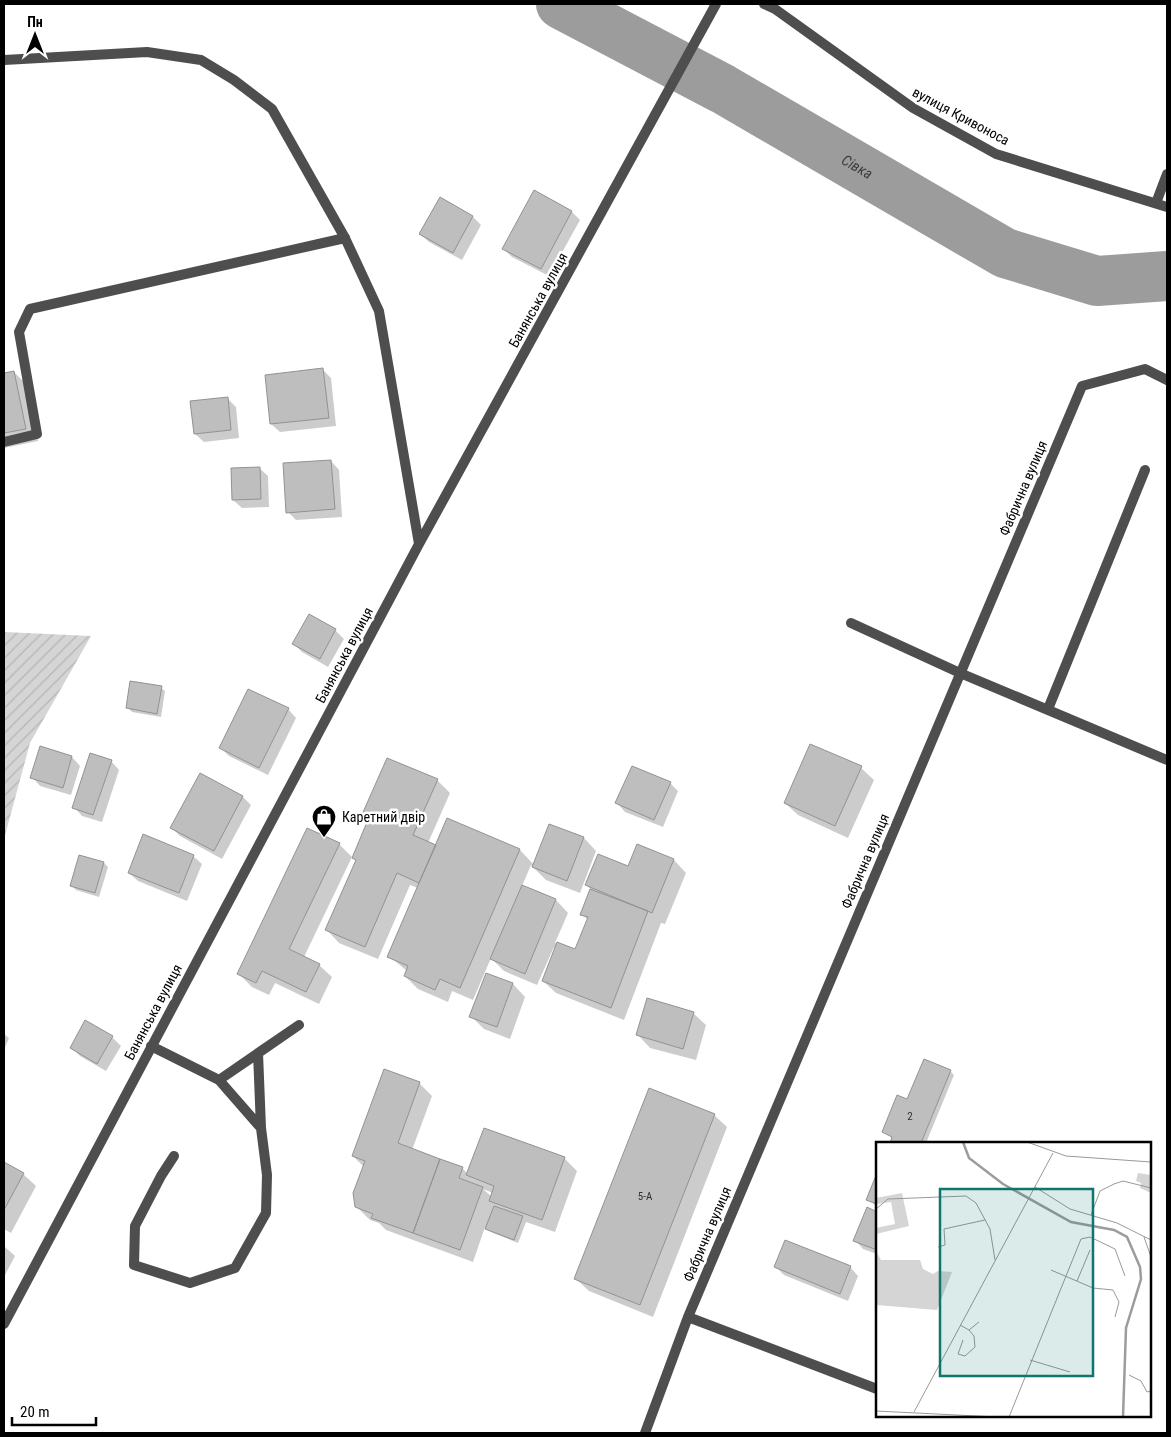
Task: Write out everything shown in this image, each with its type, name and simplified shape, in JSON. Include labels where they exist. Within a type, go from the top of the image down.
[{"type":"street","name":"Банянська вулиця","points":[[4,1324],[419,544],[716,4]]},
{"type":"street","name":"вулиця Кривоноса","points":[[764,4],[775,9],[913,108],[996,154],[1167,207]]},
{"type":"street","points":[[4,60],[147,52],[201,60],[234,80],[272,109],[345,238],[379,311],[419,544]]},
{"type":"street","points":[[1156,203],[1167,174]]},
{"type":"street","points":[[4,442],[37,434],[19,332],[30,309],[345,238]]},
{"type":"street","name":"Фабрична вулиця","points":[[645,1433],[688,1316],[1082,386],[1145,369],[1167,380]]},
{"type":"street","points":[[1048,709],[1145,470]]},
{"type":"street","points":[[851,623],[960,673],[1167,760]]},
{"type":"street","points":[[219,1080],[299,1025]]},
{"type":"street","points":[[151,1046],[219,1080],[261,1128]]},
{"type":"street","points":[[174,1156],[161,1176],[135,1226],[134,1266],[190,1283],[235,1268],[266,1214],[267,1175],[261,1128],[258,1053]]},
{"type":"street","points":[[688,1316],[876,1388]]},
{"type":"shaded area","points":[[4,632],[91,636],[30,743],[4,839]]},
{"type":"building","points":[[534,190],[572,211],[541,269],[502,249]]},
{"type":"building","points":[[440,197],[473,216],[453,253],[419,234]]},
{"type":"building","points":[[323,368],[329,418],[270,424],[265,375]]},
{"type":"building","points":[[14,371],[26,429],[4,433],[4,373]]},
{"type":"building","points":[[228,397],[231,430],[194,434],[190,401]]},
{"type":"building","points":[[331,460],[335,509],[286,513],[283,463]]},
{"type":"building","points":[[260,467],[261,499],[232,500],[231,468]]},
{"type":"building","points":[[309,614],[336,629],[320,659],[292,644]]},
{"type":"building","points":[[130,681],[162,686],[157,714],[126,708]]},
{"type":"building","points":[[248,689],[289,708],[259,768],[219,748]]},
{"type":"building","points":[[810,744],[862,766],[835,826],[784,803]]},
{"type":"building","points":[[40,746],[72,756],[63,788],[30,778]]},
{"type":"building","points":[[90,753],[112,760],[93,815],[72,808]]},
{"type":"building","points":[[387,758],[438,779],[413,835],[436,845],[419,883],[397,873],[365,947],[325,930],[356,860],[352,858],[367,822],[360,819]]},
{"type":"building","points":[[632,766],[671,782],[654,820],[615,803]]},
{"type":"building","points":[[200,773],[243,796],[214,851],[170,828]]},
{"type":"building","points":[[447,818],[520,849],[460,988],[440,979],[435,990],[404,976],[408,966],[387,957]]},
{"type":"building","points":[[549,824],[584,837],[567,881],[532,867]]},
{"type":"building","points":[[307,828],[340,843],[289,949],[320,964],[306,992],[262,971],[256,983],[237,974]]},
{"type":"building","points":[[143,834],[194,855],[179,893],[128,873]]},
{"type":"building","points":[[637,844],[674,859],[652,913],[585,885],[598,854],[628,866]]},
{"type":"building","points":[[79,855],[104,862],[95,893],[70,886]]},
{"type":"building","points":[[522,885],[556,899],[525,974],[490,959]]},
{"type":"building","points":[[590,889],[648,911],[611,1008],[542,981],[557,942],[575,949],[588,917],[580,915]]},
{"type":"building","points":[[486,973],[513,983],[497,1027],[469,1017]]},
{"type":"building","points":[[647,998],[694,1012],[683,1049],[636,1035]]},
{"type":"building","points":[[85,1020],[113,1036],[97,1064],[70,1048]]},
{"type":"building","points":[[924,1059],[951,1070],[921,1142],[890,1142],[892,1137],[882,1132],[897,1095],[907,1099]]},
{"type":"building","points":[[384,1069],[420,1082],[398,1143],[440,1159],[413,1233],[371,1218],[373,1214],[355,1207],[353,1193],[365,1161],[352,1156]]},
{"type":"building","points":[[649,1088],[715,1114],[640,1305],[574,1279]]},
{"type":"building","points":[[484,1128],[565,1157],[542,1220],[489,1201],[494,1186],[466,1175]]},
{"type":"building","points":[[440,1159],[463,1167],[459,1178],[483,1187],[460,1250],[413,1233]]},
{"type":"building","points":[[4,1162],[24,1173],[4,1210]]},
{"type":"building","points":[[876,1175],[876,1204],[866,1200]]},
{"type":"building","points":[[494,1206],[523,1216],[514,1240],[485,1229]]},
{"type":"building","points":[[867,1207],[876,1212],[876,1250],[853,1241]]},
{"type":"building","points":[[785,1240],[851,1266],[840,1294],[774,1267]]},
{"type":"waterway","name":"Сівка","points":[[561,4],[723,89],[1005,253],[1097,281],[1167,276]]},
{"type":"place","name":"Каретний двір","points":[[324,838]]}]
